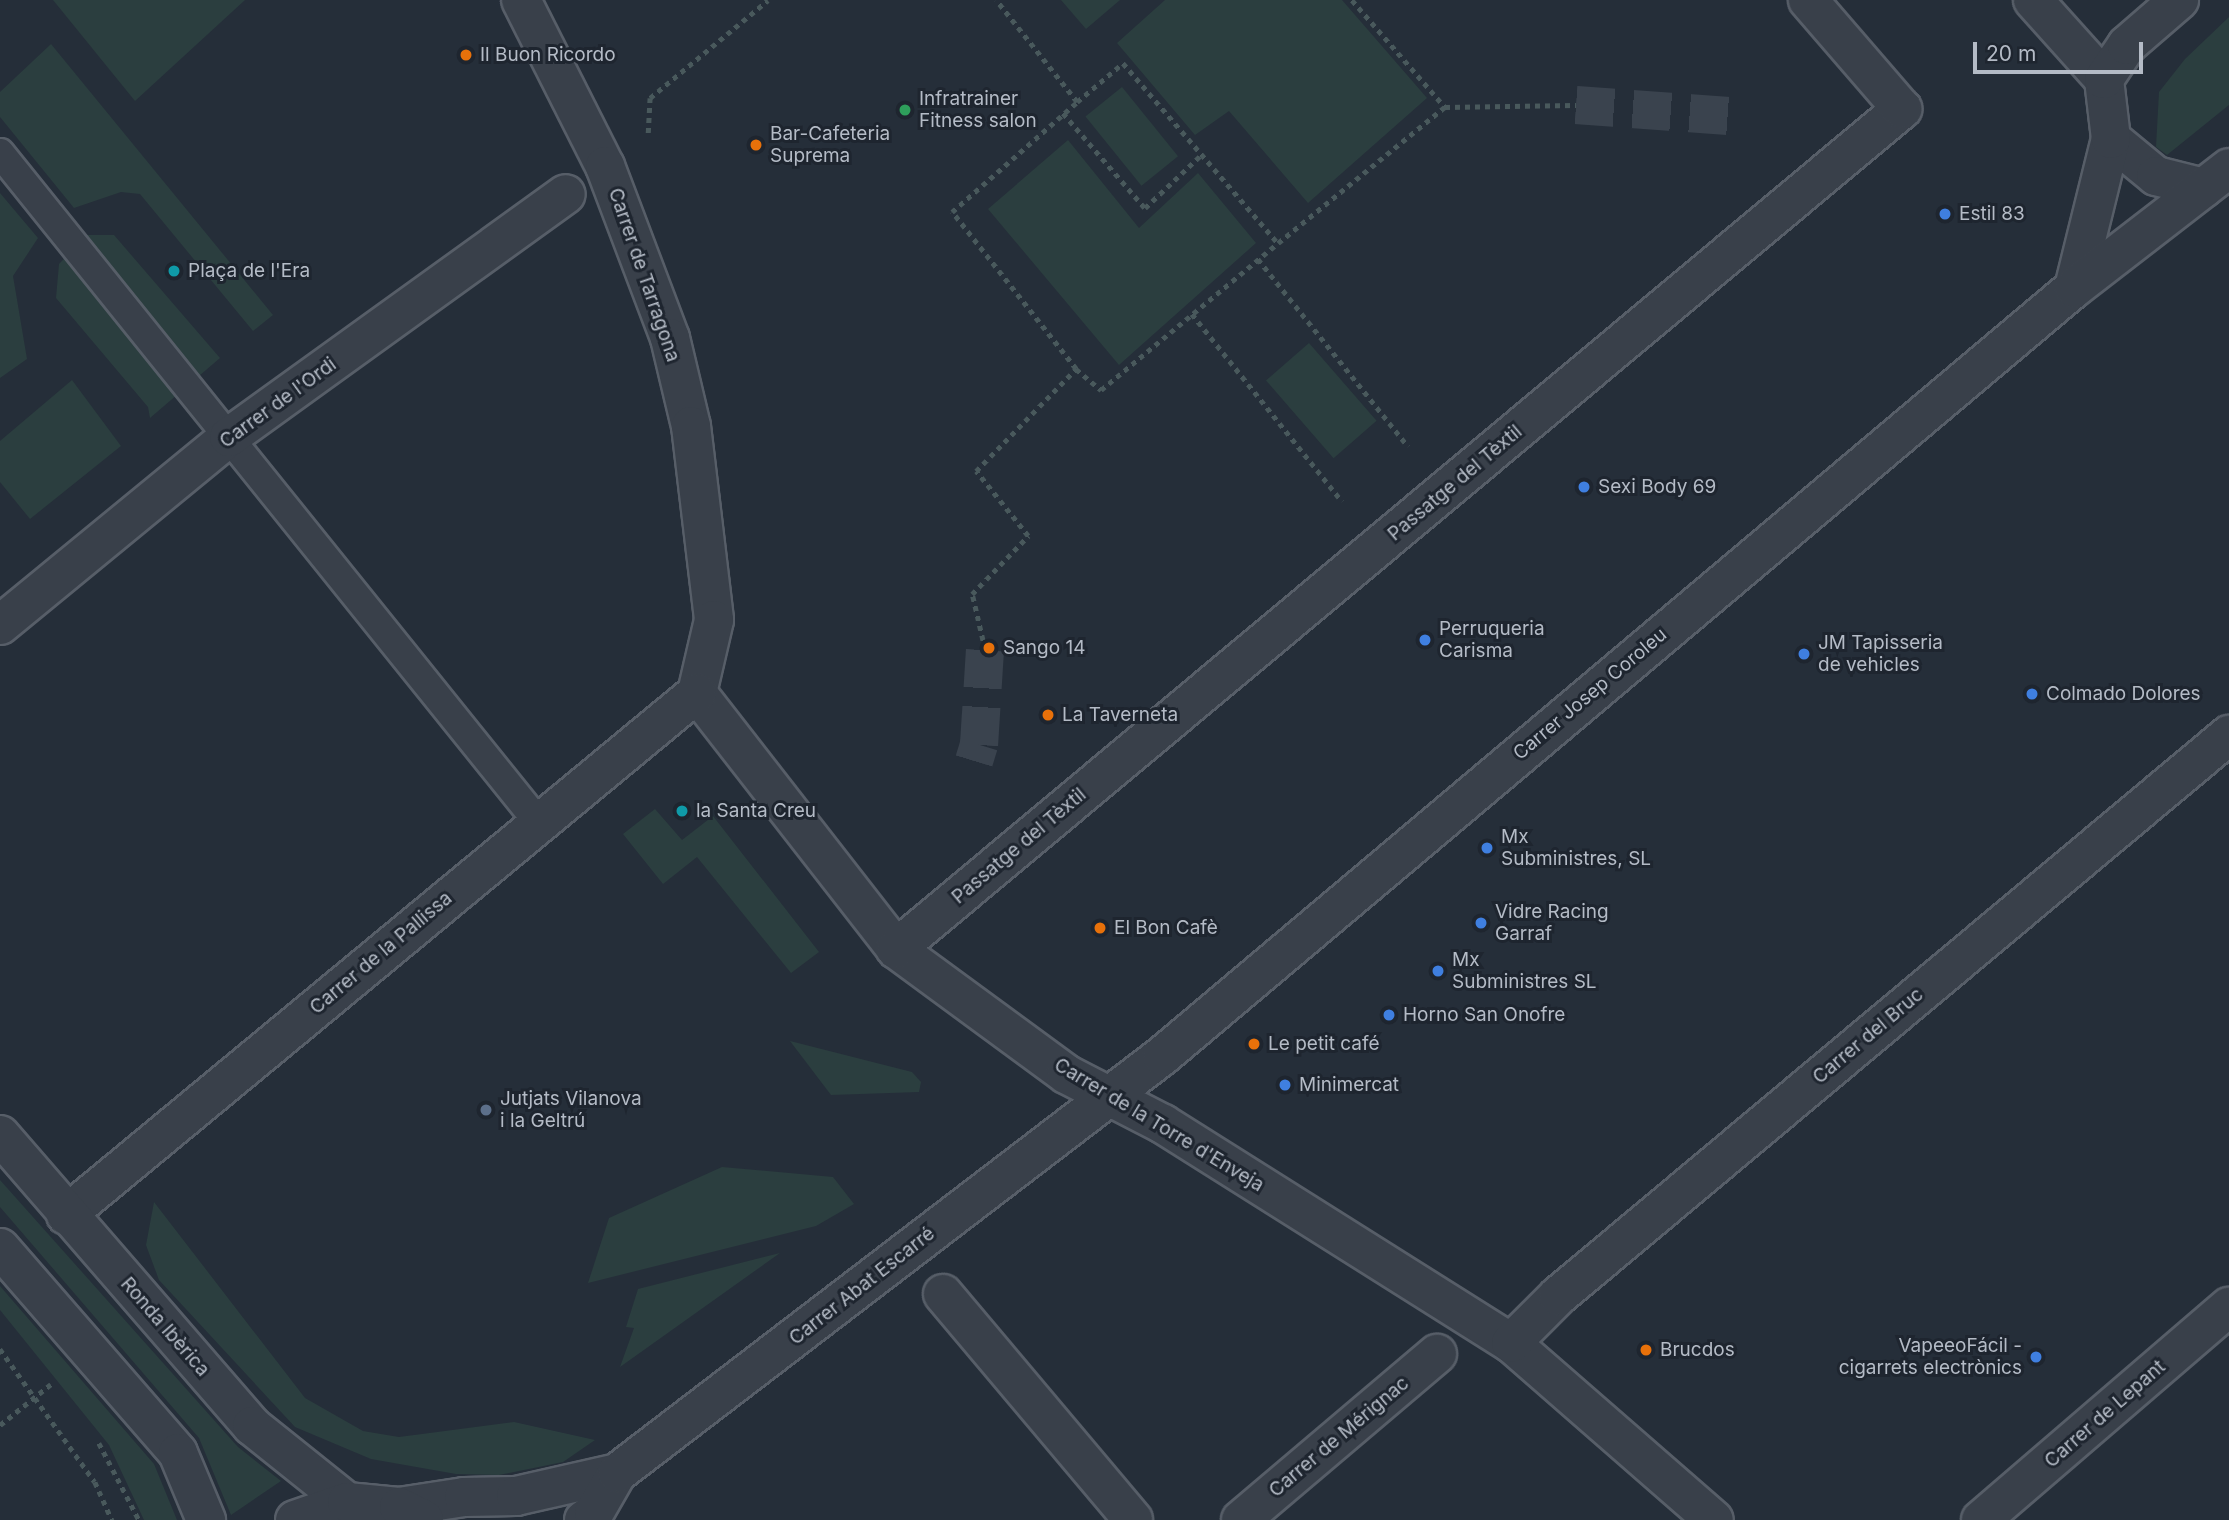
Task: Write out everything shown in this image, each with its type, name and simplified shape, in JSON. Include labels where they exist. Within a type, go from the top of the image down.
[{"type":"street","name":"Carrer de Tarragona","points":[[521,0],[605,166],[670,338],[691,426],[714,620],[697,693]]},
{"type":"street","name":"Passatge del Tèxtil","points":[[896,949],[1902,109],[1808,0]]},
{"type":"street","points":[[2033,0],[2104,79],[2111,139],[2074,288]]},
{"type":"street","points":[[2104,79],[2127,46],[2179,0]]},
{"type":"street","name":"Carrer Josep Coroleu","points":[[2111,139],[2156,176],[2217,178]]},
{"type":"street","name":"Carrer Josep Coroleu","points":[[1105,1098],[1162,1056],[2074,288],[2217,178]]},
{"type":"street","name":"Carrer de l'Ordi","points":[[0,625],[229,437],[566,194]]},
{"type":"street","name":"Carrer de la Pallissa","points":[[66,1215],[537,822],[697,693]]},
{"type":"street","name":"Carrer de la Torre d'Enveja","points":[[697,693],[896,949],[1105,1098],[1163,1124],[1511,1343],[1714,1520]]},
{"type":"street","name":"Carrer del Bruc","points":[[1511,1343],[1558,1296],[2229,734]]},
{"type":"street","name":"Carrer Abat Escarré","points":[[617,1474],[1105,1098]]},
{"type":"street","name":"Ronda Ibèrica","points":[[0,1135],[66,1215],[252,1426],[347,1502]]},
{"type":"street","points":[[0,1248],[178,1453],[206,1520]]},
{"type":"street","points":[[943,1294],[1133,1520]]},
{"type":"street","name":"Carrer de Lepant","points":[[1981,1520],[2229,1307]]},
{"type":"street","name":"Carrer de Mérignac","points":[[1241,1520],[1437,1354]]},
{"type":"street","points":[[295,1520],[347,1502],[411,1513],[464,1497],[516,1496],[617,1474]]},
{"type":"street","points":[[584,1520],[594,1513],[617,1474]]},
{"type":"lane","points":[[0,153],[537,822]]},
{"type":"path","points":[[648,133],[650,98],[768,0]]},
{"type":"path","points":[[996,0],[1077,102]]},
{"type":"path","points":[[1352,0],[1445,107]]},
{"type":"path","points":[[1278,243],[1122,63],[952,212],[1076,369],[1101,390],[1445,107],[1576,105]]},
{"type":"path","points":[[1063,113],[1144,208],[1201,155]]},
{"type":"path","points":[[1258,259],[1408,446]]},
{"type":"path","points":[[1192,314],[1342,501]]},
{"type":"path","points":[[985,650],[972,594],[1028,536],[976,471],[1076,369]]},
{"type":"path","points":[[0,1349],[95,1482],[112,1520]]},
{"type":"path","points":[[44,1373],[61,1393]]},
{"type":"path","points":[[0,1425],[53,1382]]},
{"type":"path","points":[[93,1436],[139,1520]]},
{"type":"shaded area","points":[[53,0],[245,0],[135,101]]},
{"type":"shaded area","points":[[1061,0],[1120,0],[1086,29]]},
{"type":"shaded area","points":[[1165,0],[1342,0],[1427,98],[1308,203],[1229,111],[1195,135],[1117,43]]},
{"type":"shaded area","points":[[2229,17],[2229,105],[2167,155],[2156,147],[2159,92],[2185,59]]},
{"type":"shaded area","points":[[51,44],[273,315],[253,331],[140,194],[121,192],[74,208],[0,117],[0,92]]},
{"type":"shaded area","points":[[1122,87],[1178,156],[1141,186],[1085,117]]},
{"type":"shaded area","points":[[1068,140],[1139,228],[1198,173],[1256,243],[1119,365],[988,209]]},
{"type":"shaded area","points":[[0,193],[38,238],[13,276],[27,359],[0,378]]},
{"type":"shaded area","points":[[87,235],[114,235],[220,358],[150,418],[148,407],[56,298],[59,264]]},
{"type":"shaded area","points":[[1309,343],[1377,421],[1334,458],[1266,380]]},
{"type":"shaded area","points":[[72,380],[121,446],[30,519],[0,482],[0,441]]},
{"type":"shaded area","points":[[655,809],[682,840],[713,816],[819,952],[791,973],[697,857],[663,884],[623,834]]},
{"type":"shaded area","points":[[790,1041],[912,1072],[921,1082],[919,1092],[831,1095]]},
{"type":"shaded area","points":[[722,1167],[833,1177],[854,1204],[816,1226],[588,1283],[609,1218]]},
{"type":"shaded area","points":[[0,1180],[238,1447],[281,1481],[231,1515],[199,1438],[0,1207]]},
{"type":"shaded area","points":[[154,1202],[305,1398],[363,1431],[399,1437],[514,1422],[595,1440],[563,1462],[499,1475],[456,1474],[371,1459],[295,1427],[159,1280],[146,1245]]},
{"type":"shaded area","points":[[780,1253],[620,1367],[634,1328],[626,1327],[638,1289]]},
{"type":"shaded area","points":[[0,1286],[154,1464],[177,1520],[144,1520],[109,1445],[0,1310]]},
{"type":"tunnel","points":[[1576,105],[1729,116]]},
{"type":"tunnel","points":[[974,761],[979,745],[985,650]]},
{"type":"place","name":"Il Buon Ricordo","points":[[466,55]]},
{"type":"place","name":"Infratrainer Fitness salon","points":[[905,110]]},
{"type":"place","name":"Bar-Cafeteria Suprema","points":[[756,145]]},
{"type":"place","name":"Estil 83","points":[[1945,214]]},
{"type":"place","name":"Plaça de l'Era","points":[[174,271]]},
{"type":"place","name":"Sexi Body 69","points":[[1584,487]]},
{"type":"place","name":"Perruqueria Carisma","points":[[1425,640]]},
{"type":"place","name":"Sango 14","points":[[989,648]]},
{"type":"place","name":"JM Tapisseria de vehicles","points":[[1804,654]]},
{"type":"place","name":"Colmado Dolores","points":[[2032,694]]},
{"type":"place","name":"La Taverneta","points":[[1048,715]]},
{"type":"place","name":"la Santa Creu","points":[[682,811]]},
{"type":"place","name":"Mx Subministres, SL","points":[[1487,848]]},
{"type":"place","name":"Vidre Racing Garraf","points":[[1481,923]]},
{"type":"place","name":"El Bon Cafè","points":[[1100,928]]},
{"type":"place","name":"Mx Subministres SL","points":[[1438,971]]},
{"type":"place","name":"Horno San Onofre","points":[[1389,1015]]},
{"type":"place","name":"Le petit café","points":[[1254,1044]]},
{"type":"place","name":"Minimercat","points":[[1285,1085]]},
{"type":"place","name":"Jutjats Vilanova i la Geltrú","points":[[486,1110]]},
{"type":"place","name":"Brucdos","points":[[1646,1350]]},
{"type":"place","name":"VapeeoFácil - cigarrets electrònics","points":[[2036,1357]]}]
